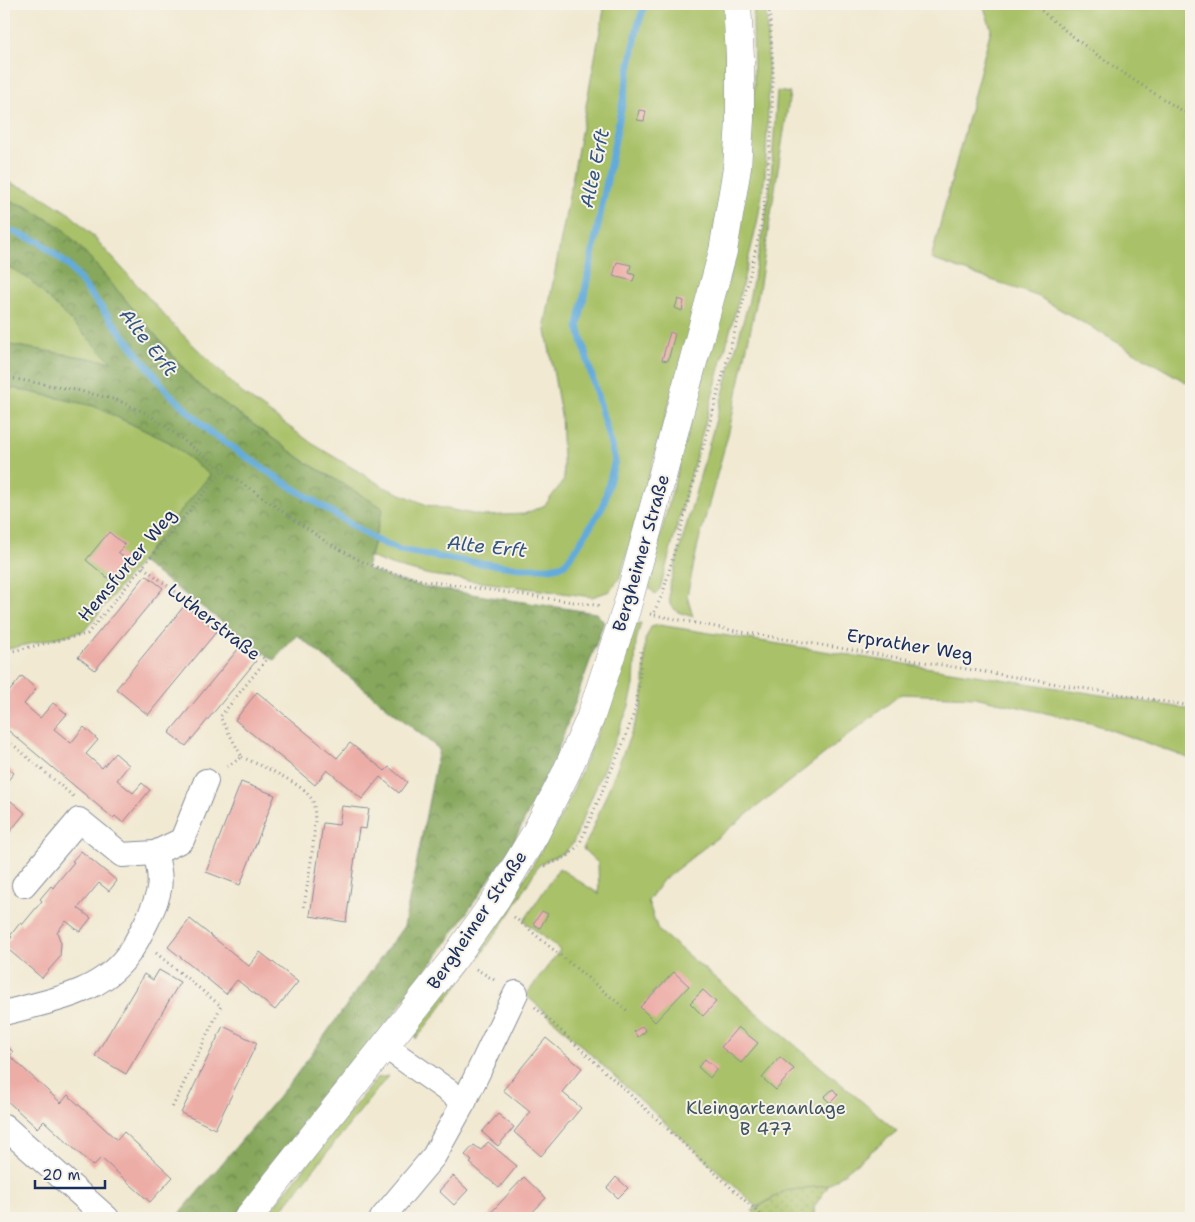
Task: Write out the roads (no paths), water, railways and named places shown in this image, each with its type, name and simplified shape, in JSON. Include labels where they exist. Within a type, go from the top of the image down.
[{"type":"main road","name":"Bergheimer Straße","points":[[248,1218],[386,1047],[456,956],[491,906],[535,834],[566,773],[590,719],[626,610],[707,314],[731,213],[737,168],[740,120],[740,57],[737,4]]},
{"type":"street","points":[[24,886],[79,820],[122,855],[155,853],[182,840],[206,781]]},
{"type":"street","points":[[4,1013],[87,989],[113,971],[127,956],[138,938],[160,889],[161,878],[155,853]]},
{"type":"street","points":[[382,1218],[434,1156],[464,1102],[516,993]]},
{"type":"street","points":[[386,1047],[464,1102]]},
{"type":"street","points":[[4,1126],[107,1218]]},
{"type":"waterway","name":"Alte Erft","points":[[4,228],[40,242],[68,265],[167,391],[210,432],[279,479],[376,540],[399,550],[463,561],[520,568],[550,568],[564,565],[603,506],[615,460],[578,326],[638,25],[645,4]]},
{"type":"park label","name":"Kleingartenanlage B 477","points":[[766,1118]]}]
